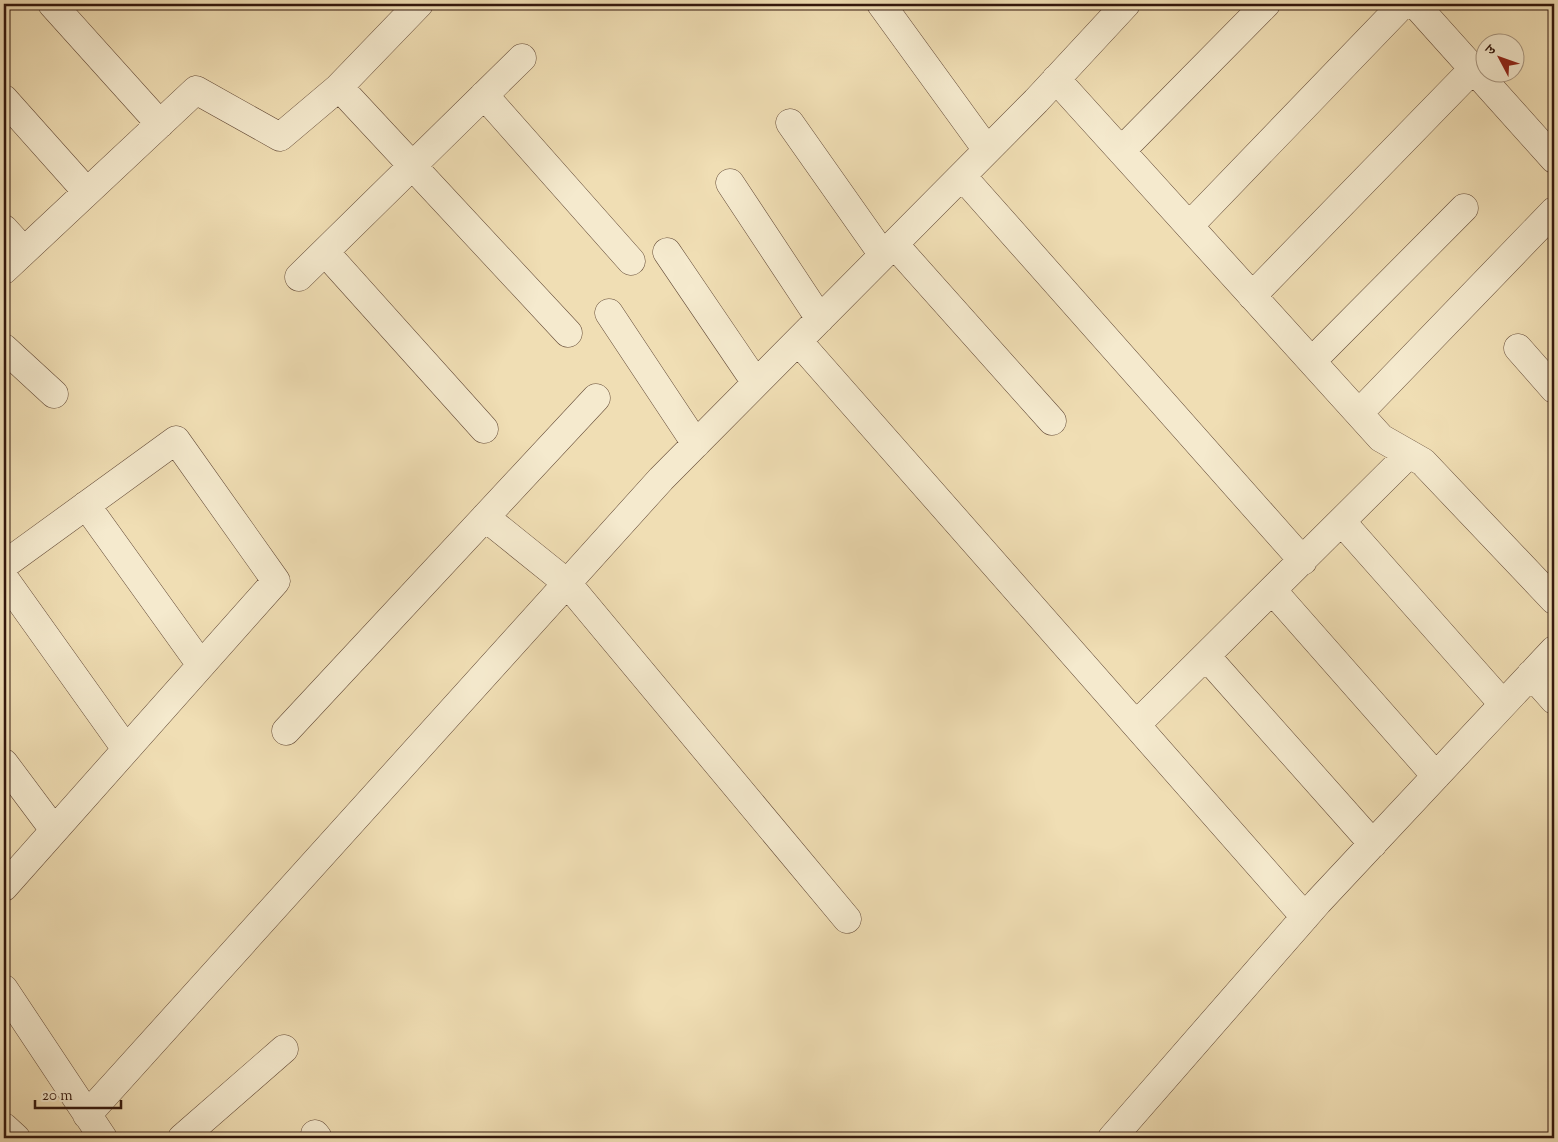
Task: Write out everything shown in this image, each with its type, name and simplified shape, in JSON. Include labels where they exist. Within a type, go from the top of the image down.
[{"type":"street","points":[[52,4],[160,124]]},
{"type":"street","points":[[4,270],[196,90],[280,138],[339,87],[419,4]]},
{"type":"street","points":[[881,4],[987,150]]},
{"type":"street","points":[[87,1115],[661,479],[1056,80],[1126,4]]},
{"type":"street","points":[[1121,151],[1266,4]]},
{"type":"street","points":[[1189,226],[1403,4]]},
{"type":"street","points":[[1415,4],[1554,158]]},
{"type":"street","points":[[299,277],[522,58]]},
{"type":"street","points":[[1252,296],[1473,69]]},
{"type":"street","points":[[1056,80],[1382,438],[1423,462],[1554,600]]},
{"type":"street","points":[[339,87],[568,333]]},
{"type":"street","points":[[484,95],[631,261]]},
{"type":"street","points":[[4,99],[87,192]]},
{"type":"street","points":[[790,123],[888,250],[1052,421]]},
{"type":"street","points":[[962,176],[1303,561]]},
{"type":"street","points":[[730,183],[820,319]]},
{"type":"street","points":[[1312,361],[1464,208]]},
{"type":"street","points":[[1359,413],[1554,211]]},
{"type":"street","points":[[4,229],[24,251]]},
{"type":"street","points":[[325,252],[484,429]]},
{"type":"street","points":[[667,252],[756,383]]},
{"type":"street","points":[[609,313],[696,444]]},
{"type":"street","points":[[798,341],[1305,917]]},
{"type":"street","points":[[4,348],[54,394]]},
{"type":"street","points":[[1518,348],[1554,389]]},
{"type":"street","points":[[286,731],[596,398]]},
{"type":"street","points":[[4,565],[176,440],[276,581],[4,887]]},
{"type":"street","points":[[1136,725],[1409,454]]},
{"type":"street","points":[[86,505],[201,665]]},
{"type":"street","points":[[485,517],[567,583],[847,919]]},
{"type":"street","points":[[1342,522],[1503,704]]},
{"type":"street","points":[[4,578],[126,748]]},
{"type":"street","points":[[1273,591],[1436,776]]},
{"type":"street","points":[[1112,1138],[1305,917],[1554,650]]},
{"type":"street","points":[[1206,656],[1373,844]]},
{"type":"street","points":[[1531,674],[1554,700]]},
{"type":"street","points":[[4,763],[54,830]]},
{"type":"street","points":[[4,989],[103,1138]]},
{"type":"street","points":[[182,1138],[284,1048]]},
{"type":"street","points":[[4,1128],[16,1138]]}]
